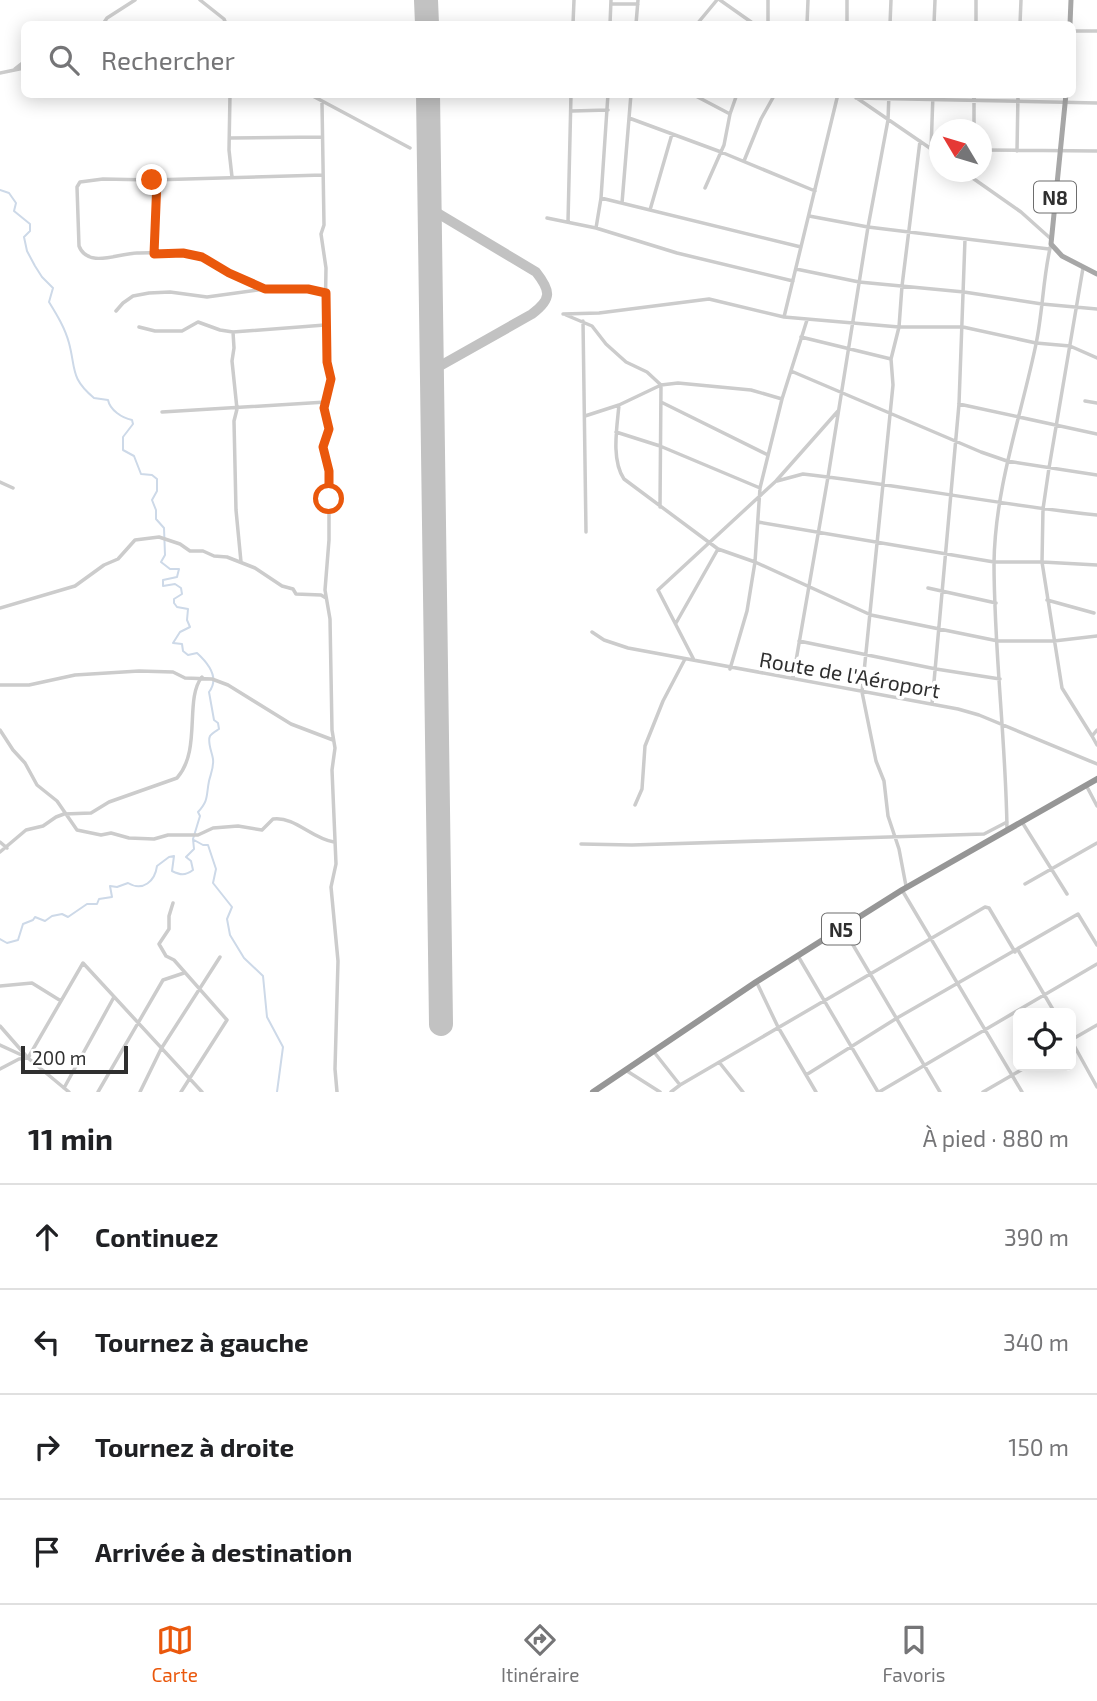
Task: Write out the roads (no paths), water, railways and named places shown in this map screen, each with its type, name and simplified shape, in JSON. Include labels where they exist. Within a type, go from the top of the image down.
[{"type":"highway","name":"N5","points":[[593,1092],[843,927],[1007,826],[1022,821],[1097,779]]},
{"type":"main road","points":[[1070,21],[1071,0]]},
{"type":"main road","name":"N8","points":[[1066,98],[1050,244],[1057,252],[1097,274]]},
{"type":"street","points":[[105,21],[135,0]]},
{"type":"street","points":[[200,0],[225,21]]},
{"type":"street","points":[[573,0],[573,21]]},
{"type":"street","points":[[700,21],[718,0],[750,21]]},
{"type":"street","points":[[731,0],[731,8]]},
{"type":"street","points":[[768,0],[768,21]]},
{"type":"street","points":[[807,21],[808,0]]},
{"type":"street","points":[[847,0],[847,21]]},
{"type":"street","points":[[890,21],[891,0]]},
{"type":"street","points":[[934,21],[935,0]]},
{"type":"street","points":[[976,0],[976,21]]},
{"type":"street","points":[[1020,0],[1020,21]]},
{"type":"street","points":[[610,21],[611,2],[638,2],[636,21]]},
{"type":"street","points":[[1076,31],[1097,31]]},
{"type":"street","points":[[14,70],[21,64]]},
{"type":"street","points":[[0,73],[21,69]]},
{"type":"street","points":[[230,98],[232,177]]},
{"type":"street","points":[[315,98],[410,148]]},
{"type":"street","points":[[568,223],[571,98]]},
{"type":"street","points":[[596,229],[601,198],[608,98]]},
{"type":"street","points":[[622,203],[631,98]]},
{"type":"street","points":[[700,98],[730,114]]},
{"type":"street","points":[[705,188],[721,152],[736,98]]},
{"type":"street","points":[[744,161],[761,118],[773,98]]},
{"type":"street","points":[[784,317],[837,98]]},
{"type":"street","points":[[856,98],[929,148]]},
{"type":"street","points":[[793,678],[888,120],[889,98]]},
{"type":"street","points":[[932,98],[932,119]]},
{"type":"street","points":[[942,98],[1097,103]]},
{"type":"street","points":[[1017,151],[1018,98]]},
{"type":"street","points":[[974,101],[974,119]]},
{"type":"street","points":[[323,103],[324,225],[321,234],[325,250],[325,326],[331,379],[324,408],[329,429],[323,447],[329,471],[326,598],[330,619],[334,741],[336,864],[331,887],[338,961],[335,1069],[337,1092]]},
{"type":"street","points":[[571,111],[608,110]]},
{"type":"street","points":[[629,118],[815,191]]},
{"type":"street","points":[[650,210],[672,134]]},
{"type":"street","points":[[230,138],[322,137]]},
{"type":"street","points":[[919,141],[899,327],[891,359],[893,385],[862,692],[876,761],[884,781],[888,816],[895,836],[905,889],[1021,1092]]},
{"type":"street","points":[[992,150],[1097,151]]},
{"type":"street","points":[[265,289],[202,257],[183,253],[129,253],[97,259],[81,252],[77,187],[82,180],[323,175]]},
{"type":"street","points":[[154,254],[157,180]]},
{"type":"street","points":[[581,844],[632,845],[984,834],[1007,826],[994,562],[1007,461],[1036,343],[1050,244],[1021,212],[978,182]]},
{"type":"street","points":[[601,198],[801,247]]},
{"type":"street","points":[[809,216],[868,227],[965,239],[1050,244]]},
{"type":"street","points":[[547,218],[793,281]]},
{"type":"street","points":[[932,704],[959,404],[965,239]]},
{"type":"street","points":[[1083,268],[1049,468],[1042,562],[1062,688],[1097,744]]},
{"type":"street","points":[[796,269],[859,282],[1097,309]]},
{"type":"street","points":[[116,311],[134,296],[149,293],[170,292],[207,297],[265,289],[308,289],[326,293]]},
{"type":"street","points":[[660,507],[661,385],[648,372],[626,362],[606,344],[592,326],[563,314],[599,313],[709,299],[807,320],[899,327],[963,327],[1036,343],[1070,346],[1097,358]]},
{"type":"street","points":[[730,669],[747,611],[755,562],[760,488],[782,399],[807,320]]},
{"type":"street","points":[[583,321],[586,532]]},
{"type":"street","points":[[139,327],[155,331],[182,331],[198,322],[233,332],[325,326]]},
{"type":"street","points":[[233,332],[232,362],[237,409],[234,421],[235,499],[241,562]]},
{"type":"street","points":[[801,337],[891,359]]},
{"type":"street","points":[[791,371],[1007,461],[1097,475]]},
{"type":"street","points":[[585,416],[619,405],[661,385],[678,383],[751,390],[782,399]]},
{"type":"street","points":[[1085,401],[1097,402]]},
{"type":"street","points":[[162,412],[326,402]]},
{"type":"street","points":[[661,402],[768,455]]},
{"type":"street","points":[[959,404],[1097,434]]},
{"type":"street","points":[[619,405],[616,432],[618,471],[624,479],[718,549],[755,562],[871,615],[998,641],[1097,636]]},
{"type":"street","points":[[694,660],[658,590],[776,481],[839,410]]},
{"type":"street","points":[[616,432],[660,446],[760,488]]},
{"type":"street","points":[[776,481],[803,474],[1097,515]]},
{"type":"street","points":[[0,482],[13,488]]},
{"type":"street","points":[[758,522],[994,562],[1097,565]]},
{"type":"street","points":[[0,608],[75,586],[104,565],[118,559],[135,540],[159,537],[180,544],[190,551],[205,551],[214,556],[241,562],[265,573],[282,586],[293,589],[296,594],[321,595],[326,598]]},
{"type":"street","points":[[676,623],[718,549]]},
{"type":"street","points":[[928,588],[996,603]]},
{"type":"street","points":[[1048,600],[1094,613]]},
{"type":"street","name":"Route de l'Aéroport","points":[[592,632],[604,640],[628,648],[979,715],[1097,764]]},
{"type":"street","points":[[799,641],[1000,679]]},
{"type":"street","points":[[635,805],[642,789],[645,746],[663,701],[685,659]]},
{"type":"street","points":[[0,685],[29,685],[75,675],[173,672],[185,677],[213,679],[228,685],[291,724],[334,741]]},
{"type":"street","points":[[0,852],[26,830],[43,826],[64,814],[91,813],[109,802],[177,778],[183,771],[190,751],[194,691],[202,677]]},
{"type":"street","points":[[0,730],[13,751],[25,763],[37,785],[57,801],[76,830],[154,839],[168,835],[194,835],[213,828],[238,826],[262,831],[273,819],[282,818],[321,839],[334,842]]},
{"type":"street","points":[[1092,736],[1097,730]]},
{"type":"street","points":[[1086,785],[1097,806]]},
{"type":"street","points":[[1022,821],[1067,894]]},
{"type":"street","points":[[0,842],[7,848]]},
{"type":"street","points":[[1025,884],[1097,844]]},
{"type":"street","points":[[173,904],[169,929],[159,944],[166,956],[185,972],[228,1020],[181,1092]]},
{"type":"street","points":[[671,1092],[987,907],[999,921],[1052,1008]]},
{"type":"street","points":[[806,1075],[897,1018],[1078,914],[1097,945]]},
{"type":"street","points":[[843,927],[940,1092]]},
{"type":"street","points":[[798,956],[879,1092],[1097,964]]},
{"type":"street","points":[[140,1092],[161,1049],[220,957]]},
{"type":"street","points":[[28,1058],[83,963],[202,1092]]},
{"type":"street","points":[[98,1092],[163,980],[185,972]]},
{"type":"street","points":[[756,982],[778,1027],[816,1092]]},
{"type":"street","points":[[0,986],[33,984],[61,1000]]},
{"type":"street","points":[[64,1087],[114,997]]},
{"type":"street","points":[[1089,1092],[1097,1087],[1071,1040],[1097,1025]]},
{"type":"street","points":[[0,1026],[28,1058],[69,1092]]},
{"type":"street","points":[[0,1045],[28,1058]]},
{"type":"street","points":[[653,1051],[680,1085]]},
{"type":"street","points":[[0,1069],[19,1059],[28,1058]]},
{"type":"street","points":[[719,1062],[743,1092]]},
{"type":"street","points":[[625,1070],[660,1092]]},
{"type":"street","points":[[983,1092],[1019,1071]]},
{"type":"waterway","points":[[0,190],[9,193],[16,203],[14,211],[30,224],[30,231],[24,237],[27,251],[42,277],[53,288],[49,302],[67,337],[77,379],[94,398],[108,400],[117,413],[132,420],[133,424],[123,437],[123,450],[134,456],[141,474],[152,475],[157,479],[157,491],[152,500],[156,519],[164,528],[165,555],[161,562],[170,569],[179,569],[177,577],[163,580],[163,586],[175,584],[181,588],[182,594],[174,599],[174,603],[177,607],[188,609],[187,620],[190,627],[180,632],[173,643],[182,644],[183,651],[188,655],[197,653],[211,671],[213,681],[209,692],[214,720],[219,729],[209,738],[213,767],[206,801],[198,812],[200,816],[193,839],[194,849],[186,857],[191,861],[193,870],[182,874],[172,871],[174,856],[169,857],[157,866],[151,880],[143,886],[128,883],[117,887],[110,886],[112,897],[99,899],[97,904],[87,904],[68,917],[62,914],[45,921],[35,917],[23,924],[18,940],[7,943],[0,939]]},
{"type":"waterway","points":[[194,840],[208,845],[216,869],[213,883],[232,907],[227,919],[230,935],[244,958],[263,976],[267,1017],[283,1047],[277,1092]]}]
